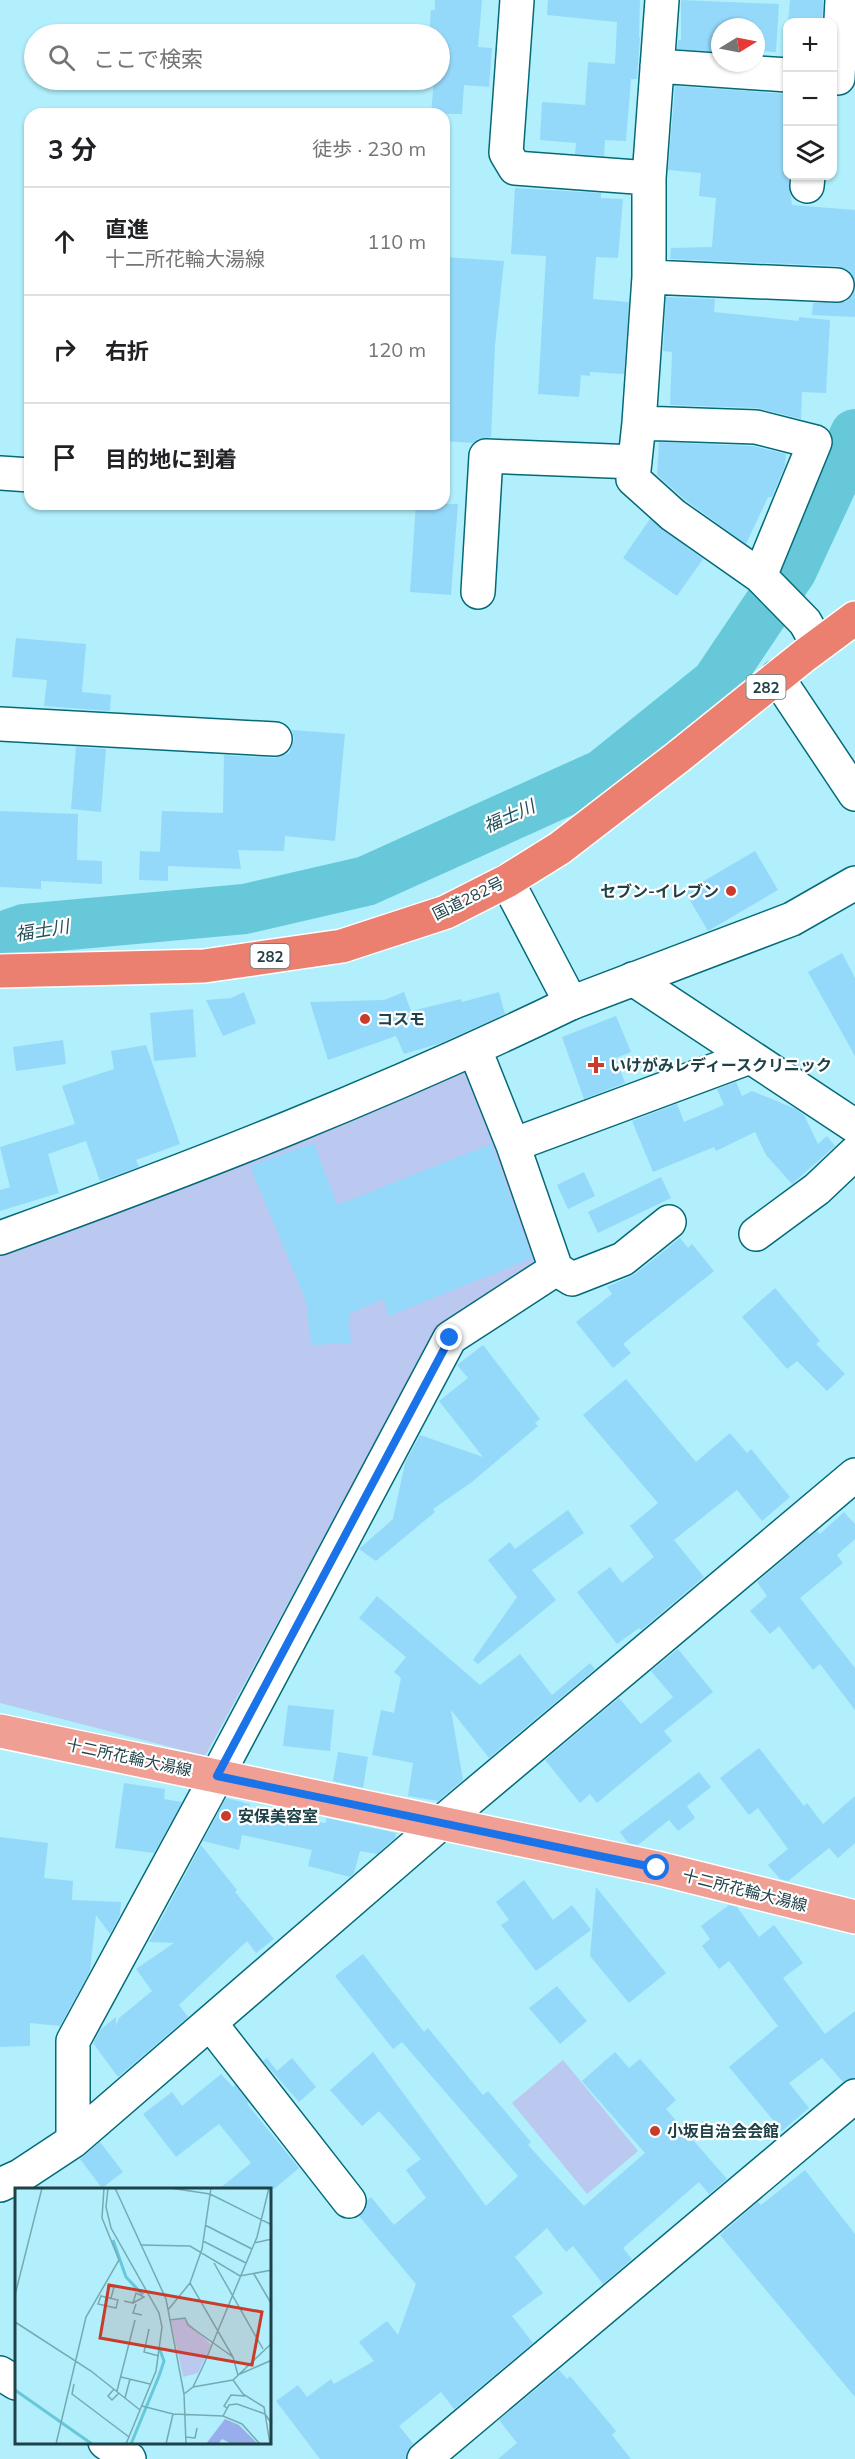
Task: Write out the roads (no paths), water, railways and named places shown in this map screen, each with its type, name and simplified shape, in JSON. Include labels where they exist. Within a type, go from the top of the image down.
[{"type":"highway","name":"国道282号","points":[[10,971],[204,966],[342,946],[447,912],[560,848],[777,677],[812,634],[855,618]]},
{"type":"main road","name":"十二所花輪大湯線","points":[[0,1731],[657,1868],[855,1917]]},
{"type":"street","points":[[517,0],[506,153],[515,168],[649,178]]},
{"type":"street","points":[[662,0],[649,178],[649,277],[633,480],[673,515],[762,578],[812,634]]},
{"type":"street","points":[[837,78],[842,0]]},
{"type":"street","points":[[657,66],[783,75]]},
{"type":"street","points":[[649,277],[837,285]]},
{"type":"street","points":[[639,423],[756,427],[815,442],[762,578]]},
{"type":"street","points":[[478,592],[486,456],[635,462]]},
{"type":"street","points":[[0,473],[24,475]]},
{"type":"street","points":[[777,677],[855,794]]},
{"type":"street","points":[[0,724],[275,739]]},
{"type":"street","points":[[507,880],[570,1003]]},
{"type":"street","points":[[0,1238],[175,1174],[475,1050],[570,1003],[792,919],[855,883]]},
{"type":"street","points":[[633,979],[855,1126]]},
{"type":"street","points":[[475,1050],[513,1145],[556,1269],[572,1279],[622,1259],[669,1222]]},
{"type":"street","points":[[513,1145],[750,1057]]},
{"type":"street","points":[[756,1234],[817,1190],[855,1153]]},
{"type":"street","points":[[73,2141],[72,2041],[217,1776],[450,1338],[556,1269]]},
{"type":"street","points":[[0,2185],[20,2176],[73,2141],[441,1823],[855,1475]]},
{"type":"street","points":[[210,2024],[349,2201]]},
{"type":"street","points":[[424,2459],[855,2096]]},
{"type":"street","points":[[0,2373],[15,2382]]},
{"type":"street","points":[[108,2444],[129,2459]]},
{"type":"waterway","name":"福士川","points":[[0,946],[7,935],[24,929],[245,909],[366,881],[603,774],[716,683],[792,570],[855,434]]},
{"type":"place","name":"セブン-イレブン","points":[[731,891]]},
{"type":"place","name":"コスモ","points":[[365,1019]]},
{"type":"place","name":"いけがみレディースクリニック","points":[[596,1065]]},
{"type":"place","name":"安保美容室","points":[[226,1816]]},
{"type":"place","name":"小坂自治会会館","points":[[655,2131]]}]
